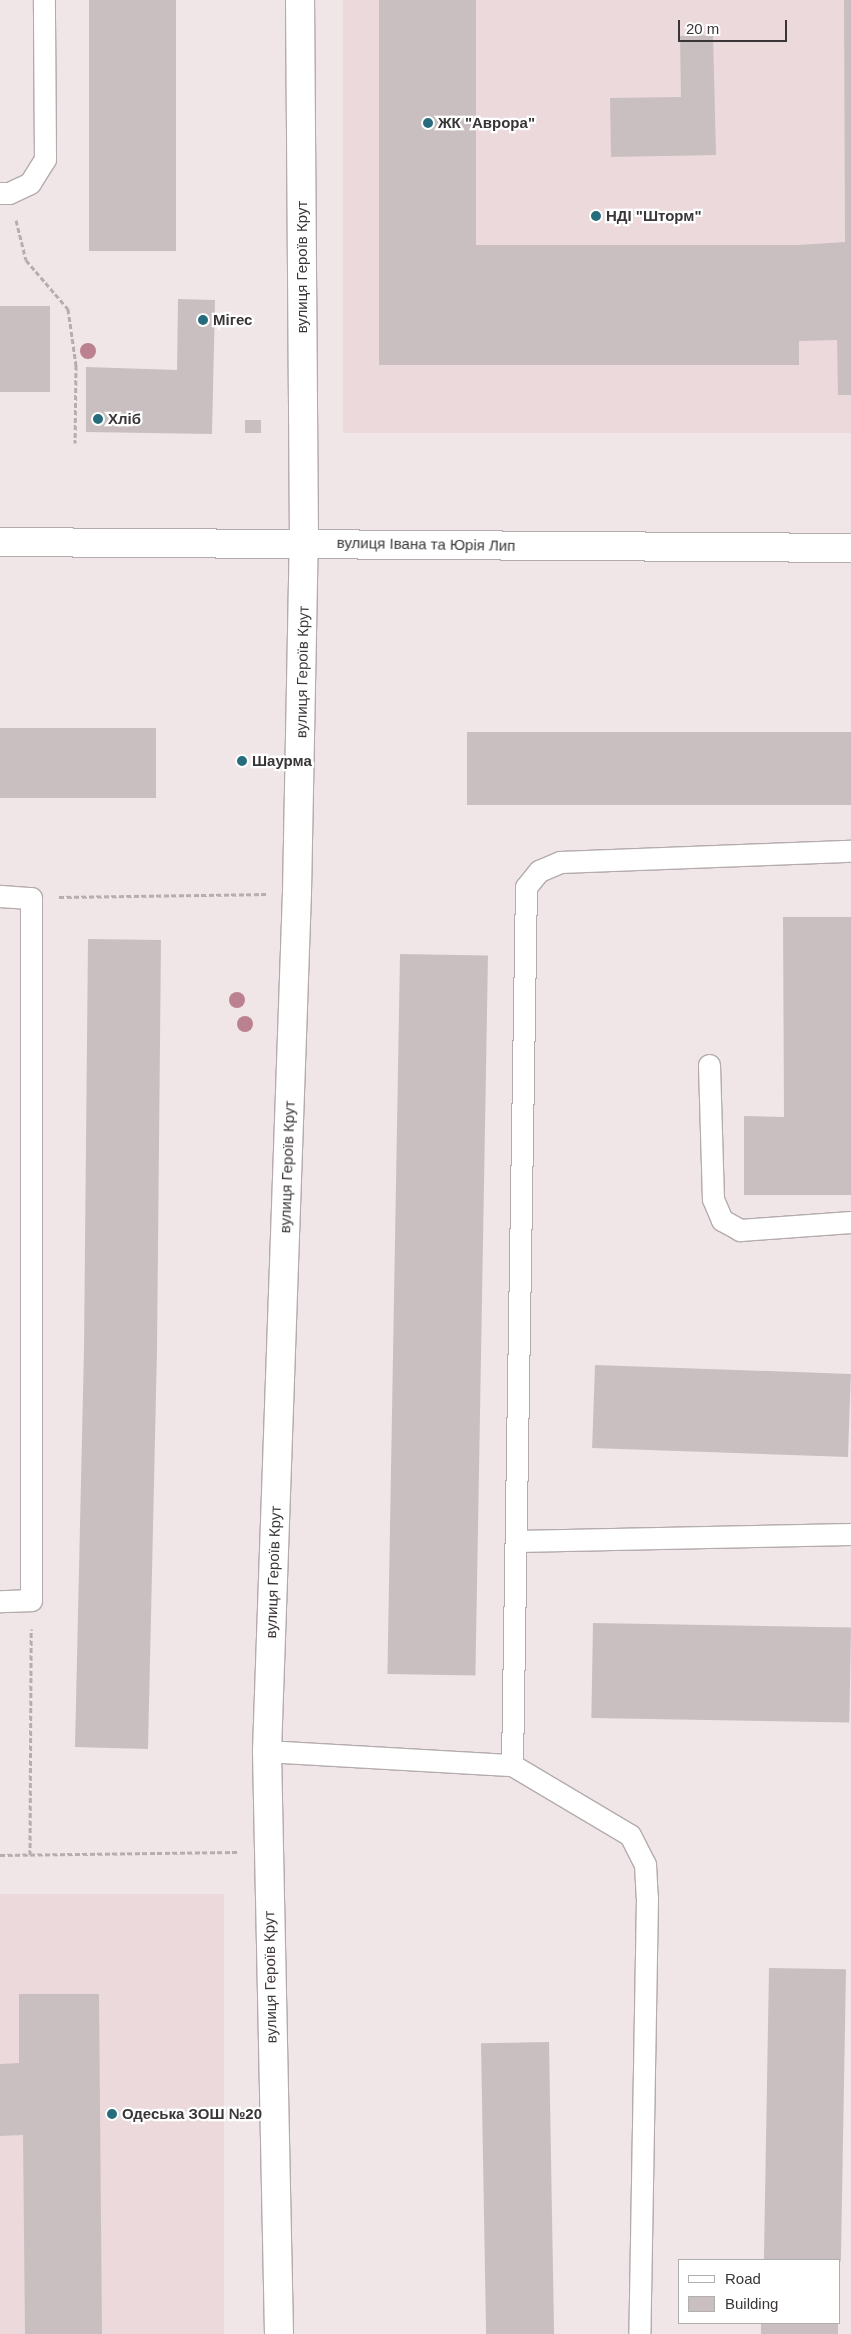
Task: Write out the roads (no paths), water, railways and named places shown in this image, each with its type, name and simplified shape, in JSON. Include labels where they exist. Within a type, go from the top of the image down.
[{"type":"street","name":"вулиця Героїв Крут","points":[[279,2334],[267,1852],[267,1751],[297,893],[304,542],[300,0]]},
{"type":"street","name":"вулиця Івана та Юрія Лип","points":[[0,542],[304,542],[851,548]]},
{"type":"lane","points":[[5,193],[30,183],[45,159],[44,0]]},
{"type":"lane","points":[[512,1765],[526,887],[539,871],[560,862],[851,851]]},
{"type":"lane","points":[[0,896],[31,898],[31,1600],[0,1601]]},
{"type":"lane","points":[[709,1065],[714,1199],[722,1220],[740,1230],[851,1222]]},
{"type":"lane","points":[[516,1542],[851,1534]]},
{"type":"lane","points":[[267,1751],[512,1765],[630,1835],[645,1864],[639,2334]]},
{"type":"place","name":"ЖК \"Аврора\"","points":[[428,123]]},
{"type":"place","name":"НДІ \"Шторм\"","points":[[596,216]]},
{"type":"place","name":"Мігес","points":[[203,320]]},
{"type":"place","name":"Хліб","points":[[98,419]]},
{"type":"place","name":"Шаурма","points":[[242,761]]},
{"type":"place","name":"Одеська ЗОШ №20","points":[[112,2114]]}]
